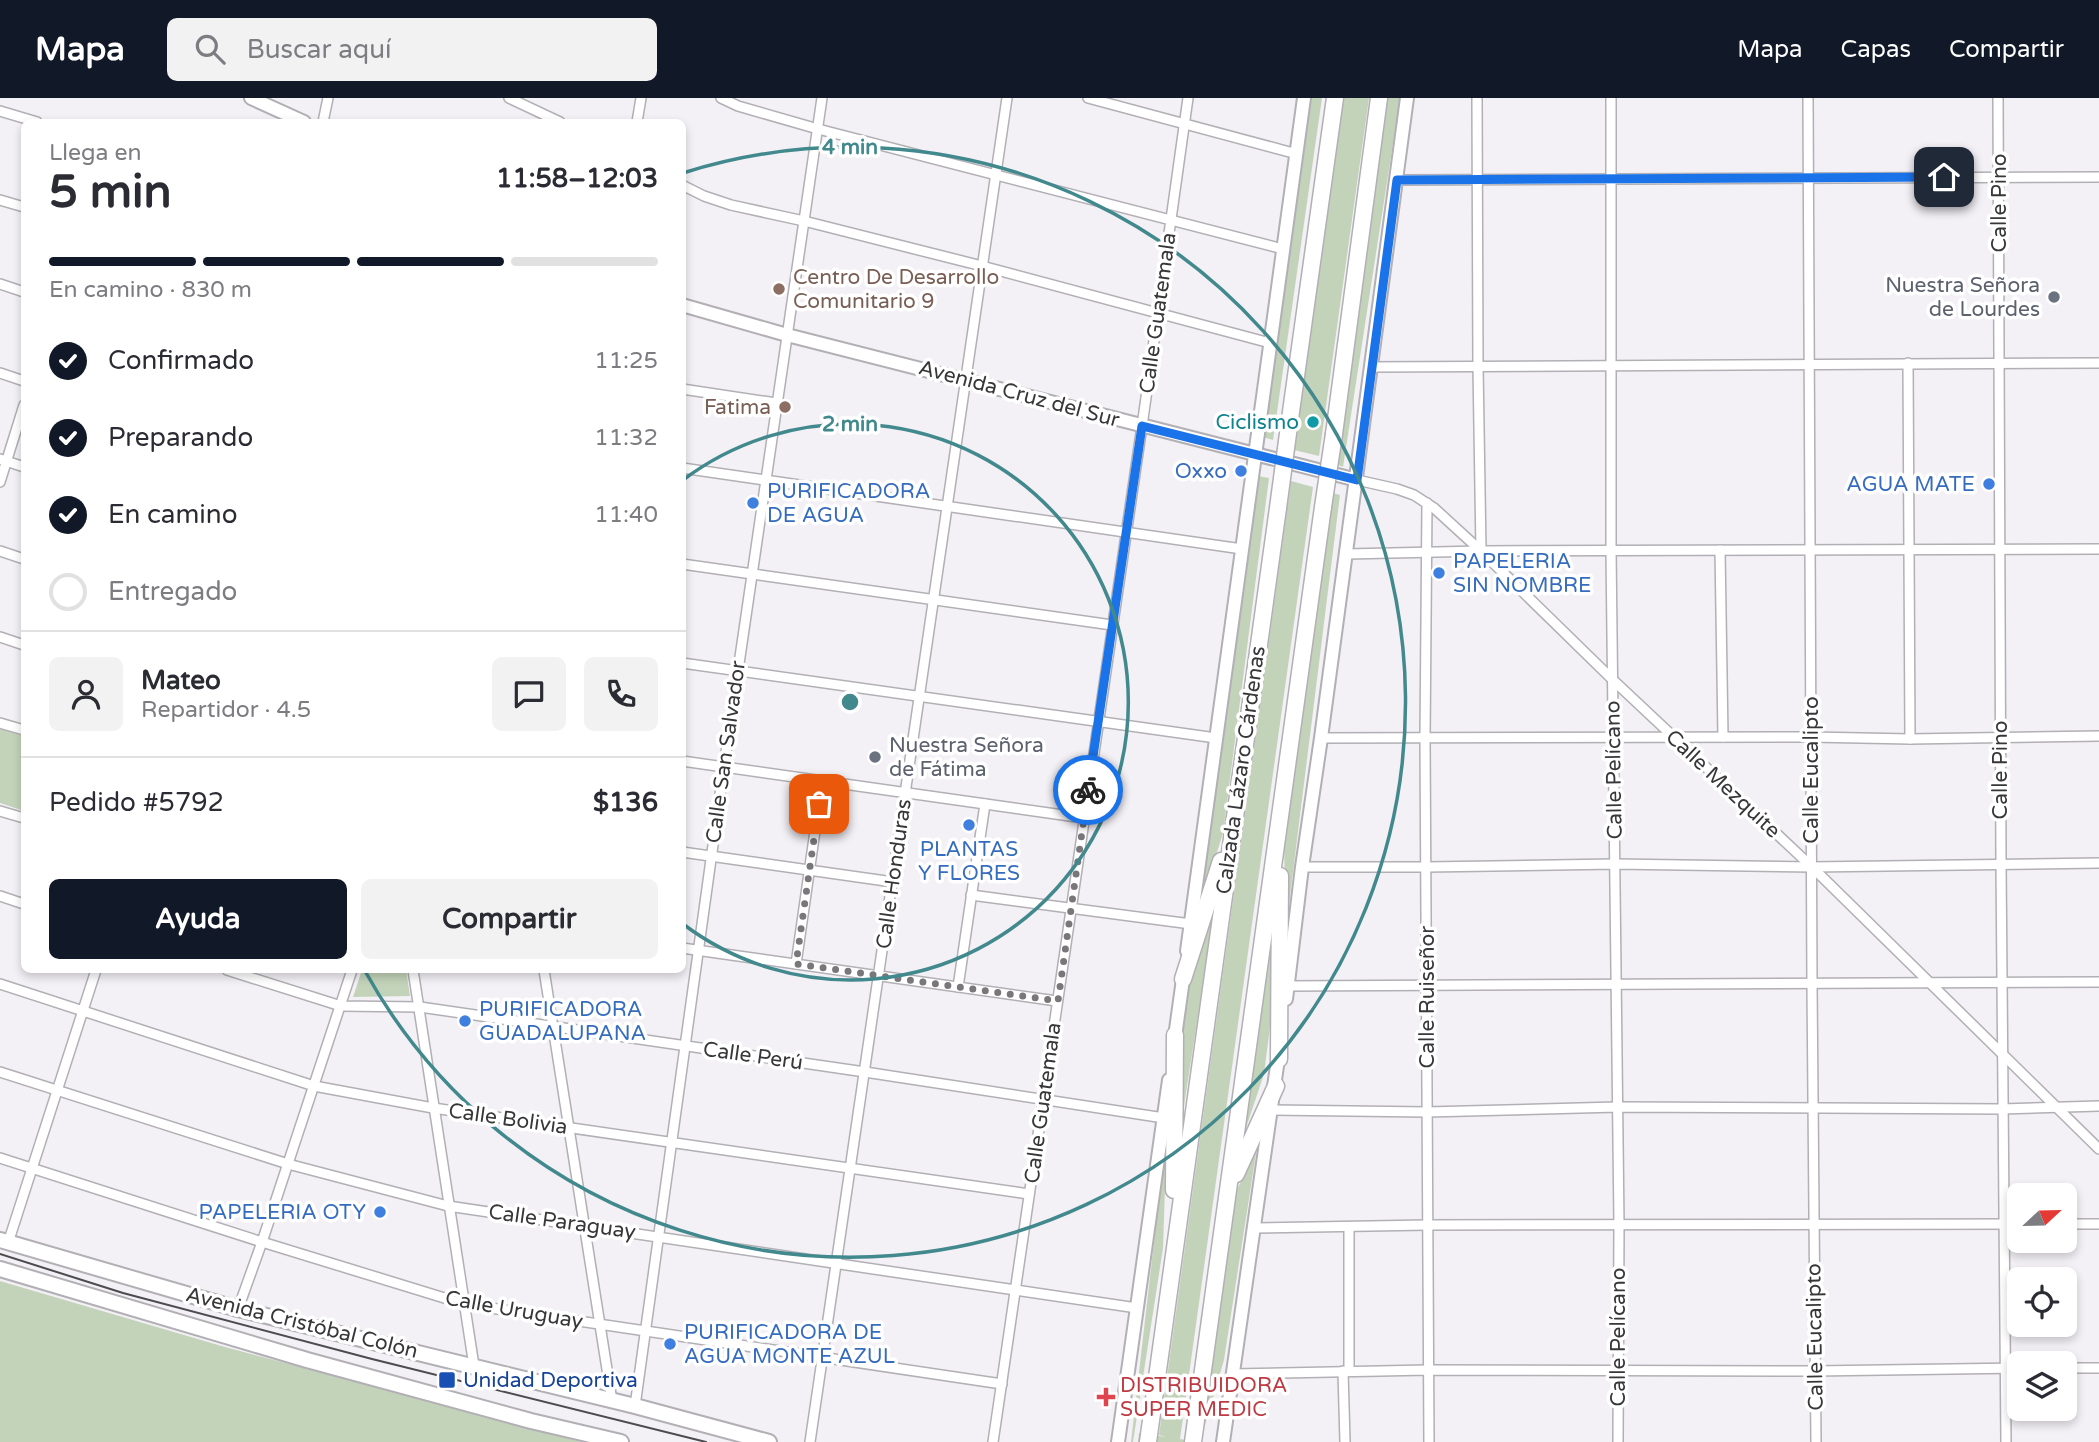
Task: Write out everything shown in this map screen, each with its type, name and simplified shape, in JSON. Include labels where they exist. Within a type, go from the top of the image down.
[{"type":"highway","name":"Calzada Lázaro Cárdenas","points":[[1148,1442],[1335,98]]},
{"type":"highway","points":[[1194,1435],[1379,99]]},
{"type":"highway","points":[[1279,1059],[1280,811]]},
{"type":"highway","points":[[1183,979],[1235,818]]},
{"type":"highway","points":[[1173,1255],[1175,1035]]},
{"type":"highway","points":[[1228,1192],[1276,1086]]},
{"type":"main road","points":[[251,98],[280,116]]},
{"type":"main road","name":"Calzada Lázaro Cárdenas","points":[[1118,1442],[1304,98]]},
{"type":"main road","points":[[1223,1442],[1276,1086],[1302,867],[1347,554],[1407,98]]},
{"type":"main road","name":"Avenida Cruz del Sur","points":[[686,306],[787,335],[1357,480]]},
{"type":"main road","name":"Avenida Cristóbal Colón","points":[[4,1241],[238,1308],[635,1406],[769,1442]]},
{"type":"main road","name":"Avenida Cristóbal Colón","points":[[0,1269],[307,1360],[531,1421],[621,1442]]},
{"type":"street","points":[[324,119],[328,98]]},
{"type":"street","points":[[509,98],[554,119]]},
{"type":"street","points":[[638,119],[641,98]]},
{"type":"street","points":[[721,98],[738,106],[818,129],[1283,249]]},
{"type":"street","name":"Calle San Salvador","points":[[635,1406],[711,856],[822,98]]},
{"type":"street","name":"Calle Honduras","points":[[810,1442],[1007,98]]},
{"type":"street","points":[[1088,98],[1297,154]]},
{"type":"street","name":"Calle Guatemala","points":[[993,1442],[1188,98]]},
{"type":"street","points":[[1477,98],[1481,551]]},
{"type":"street","name":"Calle Pelícano","points":[[1611,98],[1611,550],[1619,1224],[1618,1442]]},
{"type":"street","name":"Calle Eucalipto","points":[[1808,98],[1816,1442]]},
{"type":"street","name":"Calle Pino","points":[[1998,98],[2001,983],[2004,1055],[2006,1442]]},
{"type":"street","points":[[0,111],[27,119]]},
{"type":"street","points":[[1397,180],[2099,177]]},
{"type":"street","points":[[686,186],[704,196],[731,205],[982,266],[1270,342]]},
{"type":"street","points":[[0,200],[21,206]]},
{"type":"street","points":[[0,284],[21,291]]},
{"type":"street","points":[[1908,363],[1910,738]]},
{"type":"street","points":[[1372,367],[2099,363]]},
{"type":"street","points":[[0,373],[21,381]]},
{"type":"street","points":[[686,390],[776,403]]},
{"type":"street","points":[[0,482],[3,460],[21,413]]},
{"type":"street","points":[[3,460],[21,466]]},
{"type":"street","points":[[686,469],[1242,549]]},
{"type":"street","name":"Calle Mezquite","points":[[1357,480],[1414,495],[1427,503],[1481,551],[1613,680],[1812,867],[2099,1149]]},
{"type":"street","name":"Calle Ruiseñor","points":[[1427,503],[1425,739],[1429,1442]]},
{"type":"street","points":[[1347,554],[1611,550],[2099,549]]},
{"type":"street","points":[[1720,550],[1723,737]]},
{"type":"street","points":[[0,551],[21,558]]},
{"type":"street","points":[[686,566],[1112,625]]},
{"type":"street","points":[[0,637],[21,644]]},
{"type":"street","points":[[686,664],[1216,738]]},
{"type":"street","points":[[0,723],[21,729]]},
{"type":"street","points":[[1321,738],[2099,736]]},
{"type":"street","points":[[686,761],[1084,818]]},
{"type":"street","points":[[796,964],[822,782]]},
{"type":"street","points":[[958,987],[985,804]]},
{"type":"street","points":[[0,811],[21,817]]},
{"type":"street","points":[[686,853],[892,882]]},
{"type":"street","points":[[1302,867],[1615,864],[1812,867],[2099,863]]},
{"type":"street","points":[[971,895],[1191,924]]},
{"type":"street","points":[[0,896],[21,903]]},
{"type":"street","points":[[686,948],[1058,1001]]},
{"type":"street","points":[[4,1241],[32,1168],[95,973]]},
{"type":"street","name":"Calle Perú","points":[[236,973],[341,1006],[420,1006],[1164,1118]]},
{"type":"street","points":[[238,1308],[351,973]]},
{"type":"street","points":[[414,973],[474,1366]]},
{"type":"street","points":[[544,973],[612,1401]]},
{"type":"street","points":[[1287,986],[2099,982]]},
{"type":"street","name":"Calle Bolivia","points":[[0,984],[314,1086],[433,1108],[1029,1195]]},
{"type":"street","name":"Calle Paraguay","points":[[0,1072],[288,1164],[449,1206],[1138,1308]]},
{"type":"street","points":[[1272,1110],[1427,1112],[1617,1107],[2003,1109],[2099,1106]]},
{"type":"street","name":"Calle Uruguay","points":[[0,1158],[464,1304],[1002,1384]]},
{"type":"street","points":[[1255,1228],[2007,1224]]},
{"type":"street","points":[[2077,1224],[2099,1224]]},
{"type":"street","points":[[1345,1442],[1349,1227]]},
{"type":"street","points":[[1233,1374],[1428,1370],[1815,1371],[2006,1368]]},
{"type":"street","points":[[2077,1368],[2099,1368]]},
{"type":"green space","points":[[1309,98],[1322,98],[1273,440],[1263,437]]},
{"type":"green space","points":[[1343,98],[1369,98],[1319,456],[1294,450]]},
{"type":"green space","points":[[1385,98],[1400,98],[1343,467],[1336,464]]},
{"type":"green space","points":[[1258,476],[1269,478],[1223,833],[1195,922]]},
{"type":"green space","points":[[1291,481],[1313,487],[1180,1439],[1198,1442],[1138,1442],[1139,1433],[1166,1437],[1159,1435]]},
{"type":"green space","points":[[1333,493],[1340,495],[1285,936],[1284,809]]},
{"type":"green space","points":[[0,729],[21,735],[21,810],[0,803]]},
{"type":"green space","points":[[1216,899],[1179,1138],[1179,1030],[1186,985]]},
{"type":"green space","points":[[1270,918],[1274,995],[1264,1074],[1238,1152]]},
{"type":"green space","points":[[361,973],[406,973],[410,996],[353,997]]},
{"type":"green space","points":[[1167,1129],[1163,1248],[1131,1442]]},
{"type":"green space","points":[[1257,1147],[1224,1360],[1200,1442],[1236,1192]]},
{"type":"green space","points":[[0,1281],[225,1347],[581,1442],[0,1442]]},
{"type":"tram line","points":[[0,1254],[123,1293],[372,1359],[706,1442]]},
{"type":"way so far","points":[[819,804],[796,964],[1058,1001],[1088,790]]},
{"type":"place","name":"Centro De Desarrollo Comunitario 9","points":[[779,289]]},
{"type":"place","name":"Nuestra Señora de Lourdes","points":[[2054,297]]},
{"type":"place","name":"Fatima","points":[[785,407]]},
{"type":"place","name":"Ciclismo","points":[[1313,422]]},
{"type":"place","name":"Oxxo","points":[[1241,471]]},
{"type":"place","name":"AGUA MATE","points":[[1989,484]]},
{"type":"place","name":"PURIFICADORA DE AGUA","points":[[753,503]]},
{"type":"place","name":"PAPELERIA SIN NOMBRE","points":[[1439,573]]},
{"type":"place","name":"Nuestra Señora de Fátima","points":[[875,757]]},
{"type":"place","name":"PLANTAS Y FLORES","points":[[969,825]]},
{"type":"place","name":"PURIFICADORA GUADALUPANA","points":[[465,1021]]},
{"type":"place","name":"PAPELERIA OTY","points":[[380,1212]]},
{"type":"place","name":"PURIFICADORA DE AGUA MONTE AZUL","points":[[670,1344]]},
{"type":"place","name":"Unidad Deportiva","points":[[447,1380]]},
{"type":"place","name":"DISTRIBUIDORA SUPER MEDIC","points":[[1106,1397]]},
{"type":"route","points":[[1088,790],[1142,426],[1357,480],[1397,180],[1944,177]]}]
